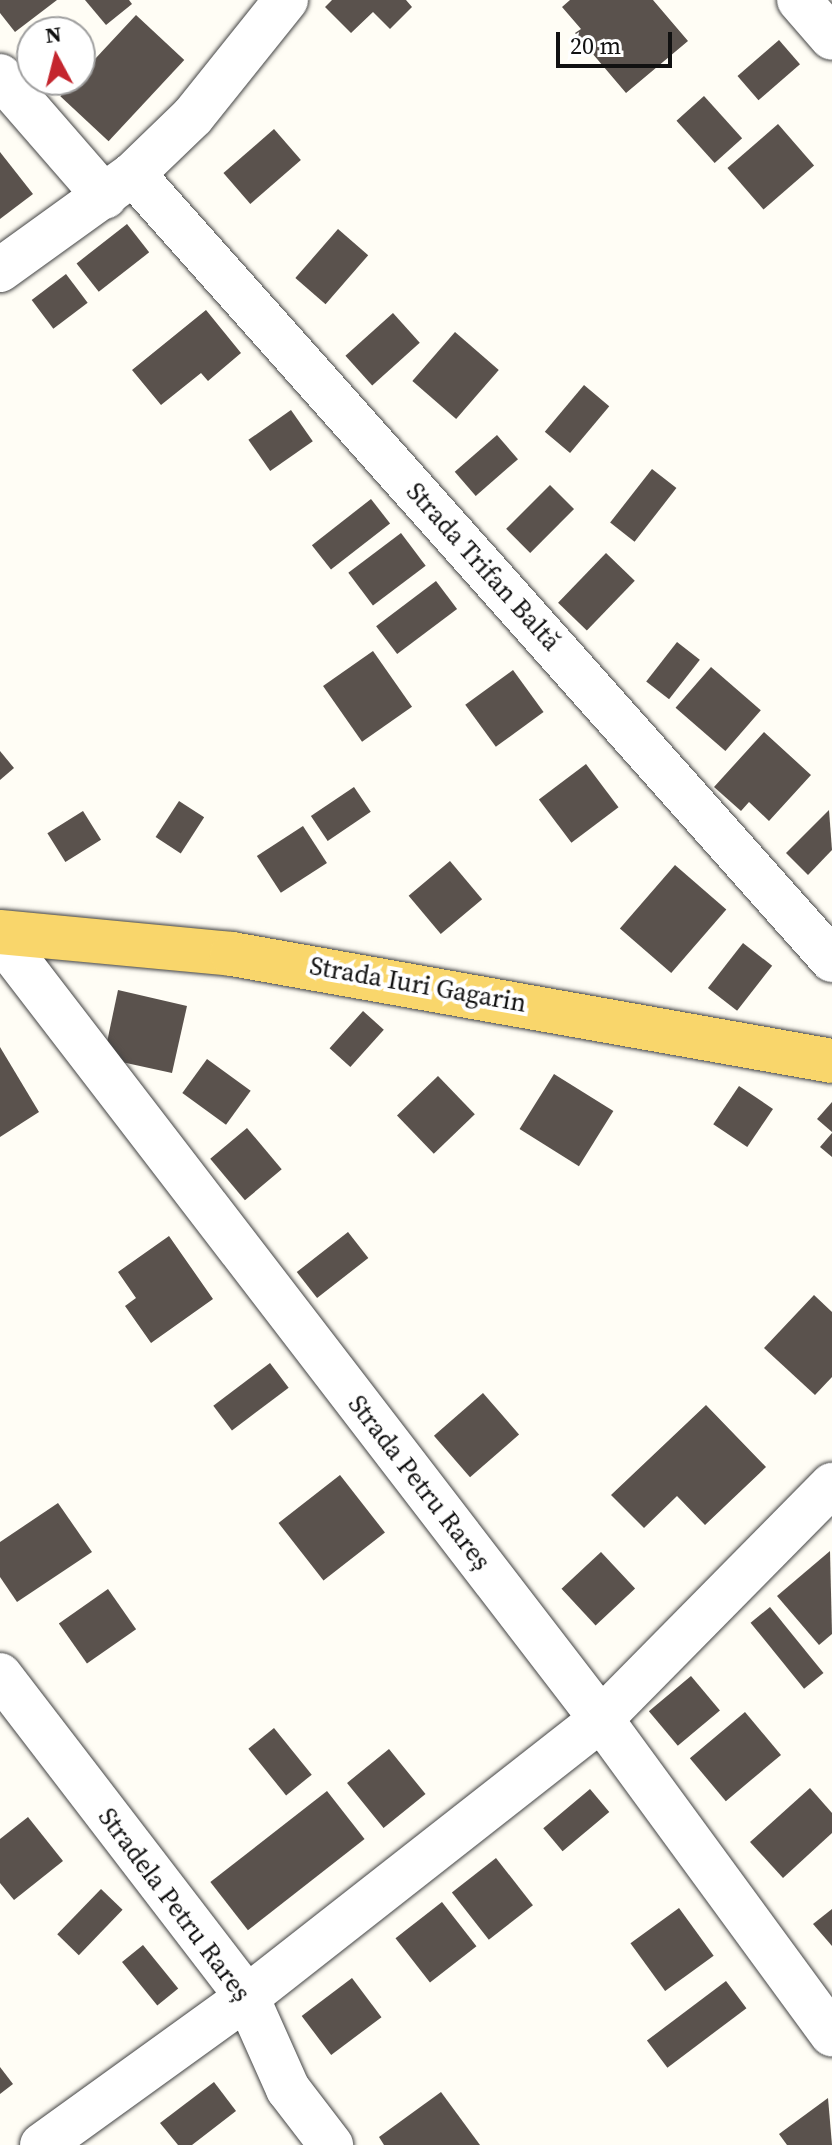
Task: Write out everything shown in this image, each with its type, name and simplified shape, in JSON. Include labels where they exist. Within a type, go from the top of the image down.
[{"type":"main road","name":"Strada Iuri Gagarin","points":[[0,935],[232,954],[832,1061]]},
{"type":"street","points":[[0,270],[119,186],[193,116],[286,0]]},
{"type":"street","points":[[799,0],[832,38]]},
{"type":"street","name":"Strada Trifan Baltă","points":[[0,76],[119,186],[832,960]]},
{"type":"street","name":"Strada Petru Rareș","points":[[0,935],[601,1719],[832,2035]]},
{"type":"street","points":[[42,2145],[247,1997],[601,1719],[832,1485]]},
{"type":"street","name":"Stradela Petru Rareș","points":[[0,1675],[247,1997],[288,2089],[331,2145]]},
{"type":"building","points":[[0,0],[57,0],[36,16],[16,16],[15,32],[0,13]]},
{"type":"building","points":[[85,0],[129,0],[132,4],[106,25]]},
{"type":"building","points":[[332,0],[406,0],[412,7],[390,29],[373,12],[351,33],[325,7]]},
{"type":"building","points":[[570,0],[653,0],[688,41],[626,93],[575,33],[581,29],[562,7]]},
{"type":"building","points":[[136,15],[184,60],[109,141],[60,96],[96,96],[96,58]]},
{"type":"building","points":[[779,40],[800,64],[758,100],[737,76]]},
{"type":"building","points":[[704,96],[742,138],[715,163],[677,121]]},
{"type":"building","points":[[778,124],[814,166],[764,209],[727,168]]},
{"type":"building","points":[[274,129],[301,160],[250,204],[223,173]]},
{"type":"building","points":[[0,152],[33,194],[0,219]]},
{"type":"building","points":[[127,224],[149,252],[99,292],[77,263]]},
{"type":"building","points":[[338,229],[368,255],[326,304],[295,278]]},
{"type":"building","points":[[66,274],[88,303],[53,329],[32,300]]},
{"type":"building","points":[[206,310],[241,353],[208,381],[201,373],[161,405],[132,370]]},
{"type":"building","points":[[393,313],[420,343],[372,386],[345,356]]},
{"type":"building","points":[[455,332],[499,370],[456,419],[412,381]]},
{"type":"building","points":[[584,385],[609,406],[570,453],[545,432]]},
{"type":"building","points":[[291,410],[313,441],[270,471],[248,440]]},
{"type":"building","points":[[497,435],[518,459],[476,496],[455,472]]},
{"type":"building","points":[[652,469],[676,488],[635,542],[610,523]]},
{"type":"building","points":[[550,485],[574,509],[530,553],[506,529]]},
{"type":"building","points":[[371,499],[390,523],[331,570],[312,545]]},
{"type":"building","points":[[401,533],[426,566],[373,605],[348,573]]},
{"type":"building","points":[[606,553],[635,581],[587,630],[558,603]]},
{"type":"building","points":[[436,581],[457,609],[397,654],[376,626]]},
{"type":"building","points":[[677,642],[700,660],[669,699],[646,681]]},
{"type":"building","points":[[373,651],[412,707],[362,742],[323,686]]},
{"type":"building","points":[[711,667],[761,710],[725,751],[676,708]]},
{"type":"building","points":[[513,670],[544,712],[496,747],[465,705]]},
{"type":"building","points":[[764,732],[811,775],[769,821],[749,802],[741,811],[714,787]]},
{"type":"building","points":[[0,751],[14,768],[0,780]]},
{"type":"building","points":[[586,764],[618,807],[571,843],[539,800]]},
{"type":"building","points":[[354,787],[371,812],[328,841],[311,816]]},
{"type":"building","points":[[179,801],[204,817],[181,853],[156,837]]},
{"type":"building","points":[[829,810],[832,850],[808,875],[786,853]]},
{"type":"building","points":[[83,811],[101,840],[65,862],[47,833]]},
{"type":"building","points":[[303,826],[327,863],[281,893],[257,856]]},
{"type":"building","points":[[450,861],[482,899],[441,934],[409,896]]},
{"type":"building","points":[[675,865],[726,910],[671,973],[620,928]]},
{"type":"building","points":[[743,943],[772,966],[737,1011],[708,988]]},
{"type":"building","points":[[118,990],[187,1006],[172,1073],[117,1061],[106,1047]]},
{"type":"building","points":[[363,1011],[384,1030],[350,1067],[330,1048]]},
{"type":"building","points":[[0,1047],[39,1112],[0,1137]]},
{"type":"building","points":[[207,1059],[251,1091],[226,1125],[182,1093]]},
{"type":"building","points":[[554,1074],[613,1111],[579,1166],[520,1129]]},
{"type":"building","points":[[438,1076],[475,1114],[434,1154],[397,1116]]},
{"type":"building","points":[[739,1086],[773,1109],[747,1147],[713,1124]]},
{"type":"building","points":[[832,1102],[832,1132],[817,1119]]},
{"type":"building","points":[[247,1128],[282,1169],[245,1200],[210,1159]]},
{"type":"building","points":[[832,1133],[832,1157],[820,1147]]},
{"type":"building","points":[[348,1232],[368,1258],[317,1298],[297,1272]]},
{"type":"building","points":[[169,1236],[213,1299],[151,1343],[125,1306],[136,1298],[118,1272]]},
{"type":"building","points":[[814,1295],[832,1312],[832,1377],[815,1395],[764,1348]]},
{"type":"building","points":[[270,1363],[289,1388],[232,1430],[213,1406]]},
{"type":"building","points":[[483,1393],[519,1435],[470,1477],[434,1436]]},
{"type":"building","points":[[706,1405],[766,1467],[705,1525],[677,1496],[644,1528],[611,1495]]},
{"type":"building","points":[[340,1475],[385,1533],[323,1581],[279,1523]]},
{"type":"building","points":[[58,1503],[92,1552],[17,1602],[0,1577],[0,1542]]},
{"type":"building","points":[[830,1551],[832,1634],[819,1645],[777,1596]]},
{"type":"building","points":[[601,1552],[635,1589],[596,1625],[562,1589]]},
{"type":"building","points":[[108,1589],[136,1629],[87,1664],[59,1623]]},
{"type":"building","points":[[770,1607],[823,1673],[804,1689],[751,1623]]},
{"type":"building","points":[[691,1676],[720,1710],[678,1746],[649,1711]]},
{"type":"building","points":[[745,1712],[781,1755],[726,1801],[690,1758]]},
{"type":"building","points":[[274,1728],[312,1775],[286,1795],[248,1749]]},
{"type":"building","points":[[389,1749],[426,1794],[384,1828],[347,1783]]},
{"type":"building","points":[[810,1788],[832,1813],[832,1833],[783,1878],[750,1842]]},
{"type":"building","points":[[590,1789],[609,1812],[563,1851],[543,1828]]},
{"type":"building","points":[[327,1791],[365,1839],[248,1930],[210,1882]]},
{"type":"building","points":[[28,1817],[63,1861],[14,1900],[0,1883],[0,1839]]},
{"type":"building","points":[[496,1858],[533,1905],[489,1940],[452,1892]]},
{"type":"building","points":[[101,1889],[123,1910],[79,1955],[57,1934]]},
{"type":"building","points":[[442,1902],[476,1946],[430,1982],[396,1938]]},
{"type":"building","points":[[679,1908],[714,1956],[665,1991],[630,1943]]},
{"type":"building","points":[[832,1909],[832,1946],[813,1924]]},
{"type":"building","points":[[143,1945],[178,1989],[157,2006],[122,1962]]},
{"type":"building","points":[[352,1978],[381,2017],[331,2055],[302,2016]]},
{"type":"building","points":[[726,1981],[746,2008],[667,2068],[647,2041]]},
{"type":"building","points":[[0,2067],[13,2084],[0,2094]]},
{"type":"building","points":[[214,2082],[236,2111],[192,2145],[178,2145],[160,2123]]},
{"type":"building","points":[[441,2092],[480,2145],[384,2145],[379,2137]]},
{"type":"building","points":[[828,2098],[832,2145],[787,2145],[779,2134]]}]
